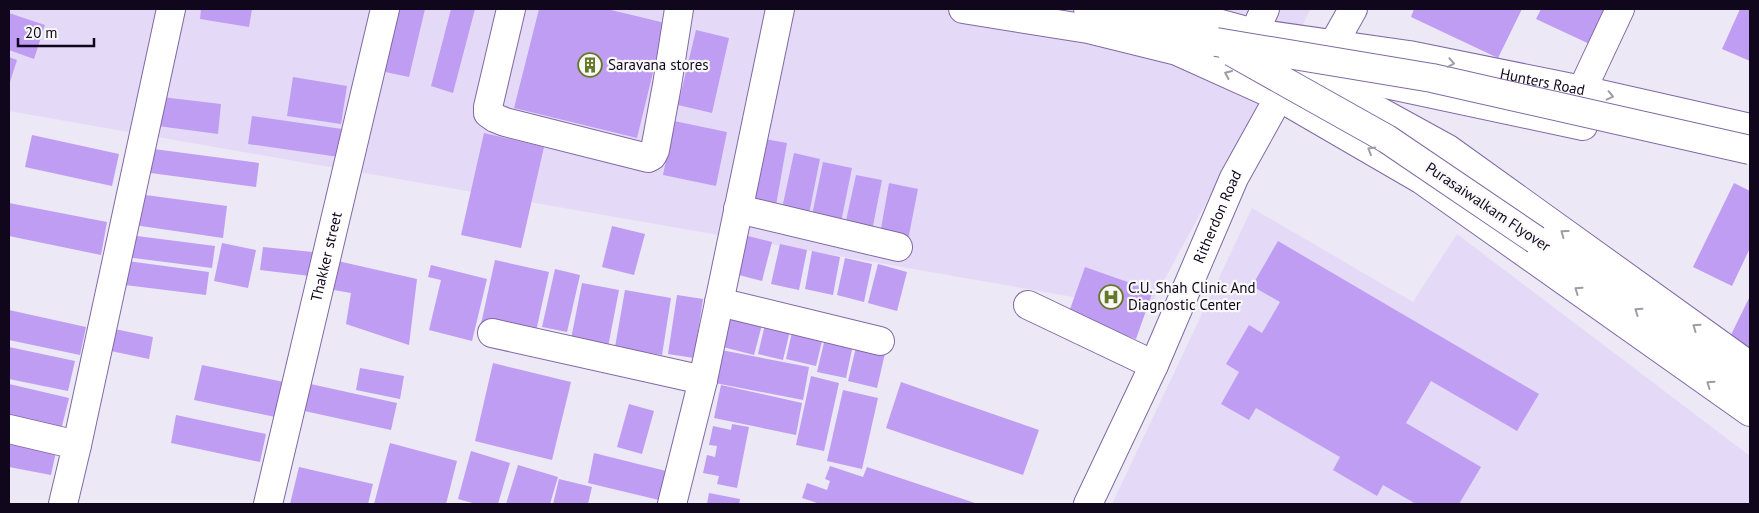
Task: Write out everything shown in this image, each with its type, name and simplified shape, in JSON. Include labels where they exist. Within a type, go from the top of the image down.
[{"type":"street","points":[[63,504],[171,9]]},
{"type":"street","name":"Thakker street","points":[[268,504],[385,9]]},
{"type":"street","points":[[511,9],[488,113],[505,122],[648,158],[652,156],[655,150],[679,9]]},
{"type":"street","points":[[672,504],[703,380],[780,9]]},
{"type":"street","points":[[963,9],[1088,29],[1176,51],[1279,97],[1422,180],[1750,412]]},
{"type":"street","name":"Purasaiwalkam Flyover","points":[[1088,9],[1116,14],[1216,42],[1432,78],[1750,150]]},
{"type":"street","name":"Hunters Road","points":[[1166,9],[1259,21],[1334,43],[1409,54],[1582,90],[1750,128]]},
{"type":"street","points":[[1279,97],[1312,72],[1334,43],[1353,9]]},
{"type":"street","points":[[1582,90],[1620,9]]},
{"type":"street","name":"Purasaiwalkam Flyover","points":[[1216,42],[1387,139],[1750,388]]},
{"type":"street","points":[[1377,110],[1389,85],[1409,54]]},
{"type":"street","points":[[1312,72],[1389,85],[1750,163]]},
{"type":"street","points":[[1312,72],[1448,149],[1750,366]]},
{"type":"street","name":"Ritherdon Road","points":[[1088,504],[1154,365],[1234,178],[1279,97]]},
{"type":"street","points":[[1422,180],[1448,149]]},
{"type":"street","points":[[738,209],[898,247]]},
{"type":"street","points":[[719,302],[880,341]]},
{"type":"street","points":[[1028,306],[1154,365]]},
{"type":"street","points":[[492,332],[703,380]]},
{"type":"street","points":[[9,429],[77,445]]},
{"type":"shaded area","points":[[9,9],[1311,9],[1148,310],[9,111]]},
{"type":"shaded area","points":[[1252,208],[1413,302],[1457,234],[1750,456],[1750,504],[1112,504]]},
{"type":"building","points":[[201,9],[252,9],[249,27],[200,19]]},
{"type":"building","points":[[390,9],[425,9],[409,77],[376,70]]},
{"type":"building","points":[[451,9],[475,9],[453,93],[431,86]]},
{"type":"building","name":"Saravana stores","points":[[539,9],[607,9],[665,23],[637,138],[514,108]]},
{"type":"building","points":[[1414,9],[1522,9],[1498,58],[1411,17]]},
{"type":"building","points":[[1541,9],[1614,9],[1596,47],[1536,19]]},
{"type":"building","points":[[1740,9],[1750,9],[1750,61],[1722,49]]},
{"type":"building","points":[[9,13],[45,25],[34,59],[9,50]]},
{"type":"building","points":[[696,30],[729,38],[712,113],[678,105]]},
{"type":"building","points":[[9,57],[17,60],[9,85]]},
{"type":"building","points":[[293,77],[347,86],[341,124],[287,116]]},
{"type":"building","points":[[162,97],[221,104],[218,134],[158,126]]},
{"type":"building","points":[[252,116],[342,129],[339,157],[248,144]]},
{"type":"building","points":[[674,121],[727,132],[716,186],[663,175]]},
{"type":"building","points":[[484,133],[544,147],[521,248],[461,235]]},
{"type":"building","points":[[32,135],[119,154],[112,186],[25,167]]},
{"type":"building","points":[[759,138],[787,143],[775,211],[747,206]]},
{"type":"building","points":[[146,148],[259,163],[256,187],[143,172]]},
{"type":"building","points":[[794,153],[820,159],[808,219],[781,213]]},
{"type":"building","points":[[823,162],[852,168],[840,227],[811,220]]},
{"type":"building","points":[[856,175],[882,180],[871,236],[844,230]]},
{"type":"building","points":[[889,183],[918,189],[907,245],[879,240]]},
{"type":"building","points":[[1734,183],[1750,191],[1750,248],[1732,286],[1693,267]]},
{"type":"building","points":[[138,194],[227,206],[223,238],[134,225]]},
{"type":"building","points":[[9,203],[107,222],[101,255],[9,236]]},
{"type":"building","points":[[612,226],[645,234],[634,275],[602,267]]},
{"type":"building","points":[[129,235],[215,246],[212,268],[126,257]]},
{"type":"building","points":[[744,235],[772,242],[762,281],[735,274]]},
{"type":"building","points":[[1278,241],[1539,394],[1517,431],[1431,381],[1406,423],[1481,467],[1459,504],[1416,504],[1383,485],[1377,496],[1333,470],[1340,457],[1256,408],[1249,420],[1221,404],[1239,372],[1226,364],[1249,325],[1262,333],[1280,302],[1252,286]]},
{"type":"building","points":[[222,243],[256,250],[248,288],[214,281]]},
{"type":"building","points":[[780,244],[807,250],[799,290],[771,284]]},
{"type":"building","points":[[263,247],[313,252],[310,276],[260,270]]},
{"type":"building","points":[[812,251],[840,257],[833,295],[805,289]]},
{"type":"building","points":[[845,258],[872,264],[864,302],[837,295]]},
{"type":"building","points":[[329,259],[417,279],[409,345],[346,324],[351,293],[322,288]]},
{"type":"building","points":[[120,260],[209,272],[206,295],[117,284]]},
{"type":"building","points":[[495,260],[549,272],[535,336],[481,324]]},
{"type":"building","points":[[878,264],[907,272],[897,311],[868,303]]},
{"type":"building","points":[[431,265],[487,279],[472,341],[429,330],[441,280],[428,277]]},
{"type":"building","points":[[1085,267],[1153,291],[1136,339],[1068,315]]},
{"type":"building","points":[[555,269],[580,275],[567,332],[542,327]]},
{"type":"building","points":[[582,283],[619,290],[608,347],[571,339]]},
{"type":"building","points":[[625,290],[671,298],[662,355],[615,347]]},
{"type":"building","points":[[677,295],[703,299],[694,358],[668,354]]},
{"type":"building","points":[[1750,296],[1750,357],[1726,345]]},
{"type":"building","points":[[733,308],[764,317],[754,355],[723,347]]},
{"type":"building","points":[[9,310],[86,327],[80,355],[9,340]]},
{"type":"building","points":[[767,316],[792,322],[783,360],[758,354]]},
{"type":"building","points":[[794,323],[825,329],[816,366],[786,359]]},
{"type":"building","points":[[110,328],[153,337],[149,359],[106,350]]},
{"type":"building","points":[[826,334],[854,340],[846,378],[817,372]]},
{"type":"building","points":[[857,343],[886,349],[877,388],[848,381]]},
{"type":"building","points":[[9,347],[75,361],[68,391],[9,379]]},
{"type":"building","points":[[721,350],[809,367],[803,400],[715,383]]},
{"type":"building","points":[[493,363],[571,382],[552,460],[475,441]]},
{"type":"building","points":[[202,365],[293,384],[285,419],[194,400]]},
{"type":"building","points":[[360,368],[404,376],[400,399],[356,390]]},
{"type":"building","points":[[811,376],[839,383],[824,451],[796,445]]},
{"type":"building","points":[[901,382],[1039,430],[1023,475],[886,428]]},
{"type":"building","points":[[306,383],[397,403],[391,430],[300,410]]},
{"type":"building","points":[[9,384],[69,398],[60,434],[9,422]]},
{"type":"building","points":[[721,385],[802,403],[796,435],[714,418]]},
{"type":"building","points":[[843,390],[878,398],[862,469],[827,461]]},
{"type":"building","points":[[629,404],[654,411],[642,454],[617,447]]},
{"type":"building","points":[[176,415],[266,434],[260,462],[171,443]]},
{"type":"building","points":[[732,424],[749,427],[737,488],[717,484],[719,476],[703,473],[707,455],[715,457],[717,446],[709,445],[713,426],[731,430]]},
{"type":"building","points":[[9,437],[57,447],[51,475],[9,467]]},
{"type":"building","points":[[390,443],[457,461],[446,504],[374,504]]},
{"type":"building","points":[[471,451],[510,463],[498,504],[476,504],[458,499]]},
{"type":"building","points":[[594,453],[666,471],[659,500],[588,483]]},
{"type":"building","points":[[518,465],[558,477],[550,504],[506,504]]},
{"type":"building","points":[[830,466],[863,477],[867,467],[978,504],[820,504],[802,498],[807,483],[827,490],[830,481],[825,479]]},
{"type":"building","points":[[299,467],[373,484],[368,504],[290,504]]},
{"type":"building","points":[[559,479],[592,487],[588,504],[553,504]]},
{"type":"building","points":[[709,493],[740,499],[739,504],[707,504]]},
{"type":"place","name":"Saravana stores","points":[[590,65]]},
{"type":"place","name":"C.U. Shah Clinic And Diagnostic Center","points":[[1111,297]]}]
